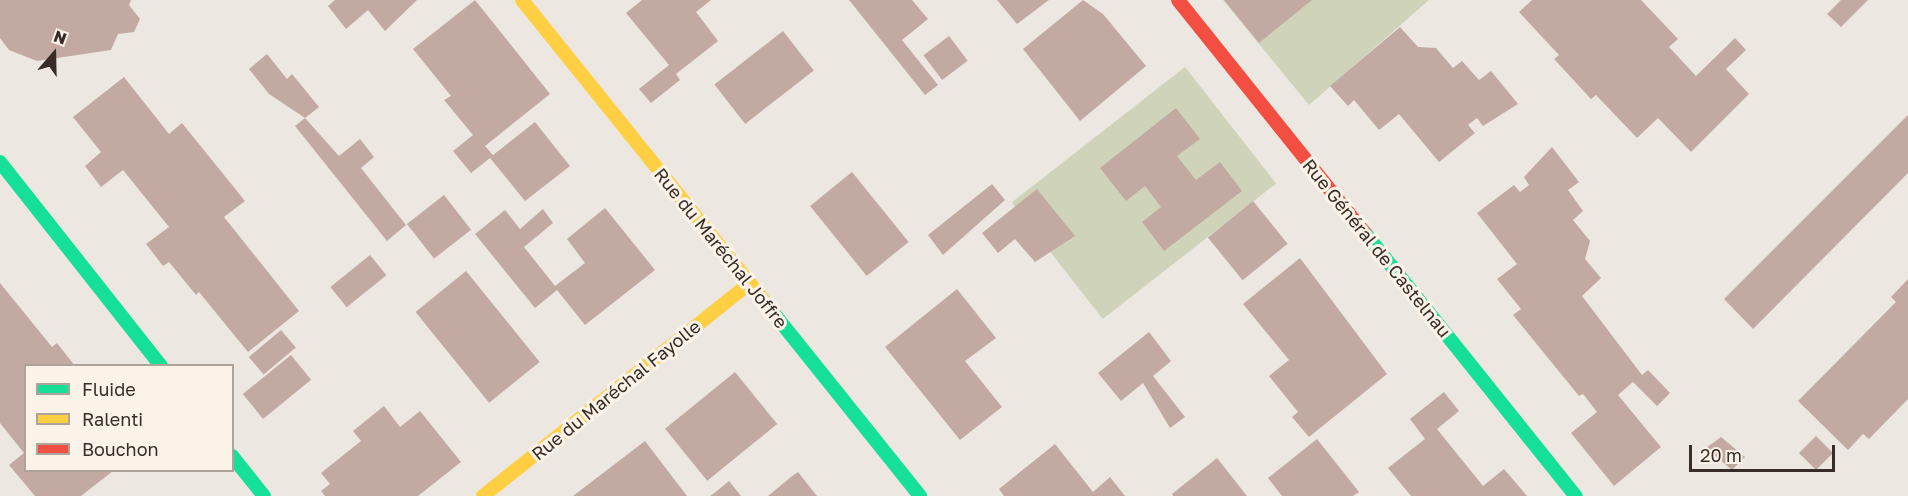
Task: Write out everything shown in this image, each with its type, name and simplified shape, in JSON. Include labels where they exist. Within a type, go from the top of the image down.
[{"type":"street","name":"Rue du Maréchal Joffre","points":[[522,0],[920,496]]},
{"type":"street","name":"Rue Général de Castelnau","points":[[1178,0],[1576,496]]},
{"type":"street","points":[[0,162],[159,364]]},
{"type":"street","name":"Rue du Maréchal Fayolle","points":[[483,496],[749,284]]},
{"type":"street","points":[[234,458],[264,496]]},
{"type":"green space","points":[[1223,0],[1429,0],[1309,105]]},
{"type":"green space","points":[[1185,67],[1276,184],[1103,319],[1012,202]]},
{"type":"building","points":[[0,0],[131,0],[129,5],[140,19],[134,32],[118,34],[111,50],[37,61],[9,50],[0,38]]},
{"type":"building","points":[[335,0],[417,0],[385,31],[368,10],[346,29],[328,6]]},
{"type":"building","points":[[475,0],[550,94],[485,146],[493,155],[535,122],[570,166],[525,201],[490,158],[471,173],[453,151],[473,135],[444,100],[451,96],[413,49]]},
{"type":"building","points":[[642,0],[711,0],[696,12],[718,41],[676,74],[680,80],[651,103],[639,89],[669,65],[626,13]]},
{"type":"building","points":[[849,0],[912,0],[928,19],[902,40],[938,85],[925,95]]},
{"type":"building","points":[[997,0],[1049,0],[1017,24]]},
{"type":"building","points":[[1083,0],[1103,14],[1146,66],[1080,121],[1023,49]]},
{"type":"building","points":[[1224,0],[1312,0],[1259,43]]},
{"type":"building","points":[[1532,0],[1641,0],[1678,39],[1669,47],[1696,76],[1735,38],[1746,50],[1726,69],[1749,94],[1691,152],[1658,118],[1637,138],[1596,95],[1591,99],[1554,59],[1559,55],[1519,12]]},
{"type":"building","points":[[1841,0],[1868,0],[1841,27],[1827,14]]},
{"type":"building","points":[[1400,27],[1418,47],[1436,48],[1453,68],[1462,61],[1479,80],[1491,71],[1518,104],[1483,126],[1477,118],[1468,125],[1475,133],[1439,162],[1399,114],[1379,130],[1354,100],[1348,106],[1330,86]]},
{"type":"building","points":[[783,31],[814,70],[745,124],[714,85]]},
{"type":"building","points":[[949,36],[968,61],[942,80],[923,55]]},
{"type":"building","points":[[267,54],[287,79],[292,74],[319,107],[305,118],[269,94],[249,69]]},
{"type":"building","points":[[124,77],[169,134],[182,123],[245,201],[224,217],[299,311],[248,352],[199,292],[196,295],[169,262],[163,266],[146,244],[169,227],[123,170],[101,187],[85,166],[101,152],[73,117]]},
{"type":"building","points":[[1176,108],[1200,139],[1177,156],[1196,180],[1220,162],[1242,191],[1164,251],[1142,222],[1161,207],[1145,186],[1126,201],[1100,168]]},
{"type":"building","points":[[1908,115],[1908,173],[1753,329],[1724,299]]},
{"type":"building","points":[[305,118],[339,156],[360,139],[374,157],[361,168],[406,225],[387,241],[295,126]]},
{"type":"building","points":[[1552,147],[1579,182],[1568,190],[1583,211],[1573,220],[1590,241],[1585,259],[1601,278],[1582,296],[1642,375],[1648,370],[1670,393],[1657,406],[1633,382],[1618,395],[1661,447],[1614,486],[1571,433],[1597,412],[1583,394],[1579,396],[1513,315],[1521,309],[1497,279],[1517,264],[1477,213],[1514,185],[1520,192],[1529,185],[1524,177]]},
{"type":"building","points":[[852,172],[909,242],[867,276],[810,206]]},
{"type":"building","points":[[992,184],[1005,200],[943,255],[928,235]]},
{"type":"building","points":[[1037,189],[1075,236],[1035,262],[1015,239],[998,253],[982,233]]},
{"type":"building","points":[[444,195],[471,230],[434,259],[407,224]]},
{"type":"building","points":[[1253,201],[1288,244],[1243,280],[1208,238]]},
{"type":"building","points":[[605,208],[655,270],[585,325],[557,290],[535,308],[475,234],[505,210],[520,229],[543,209],[553,223],[524,247],[555,286],[585,263],[567,239]]},
{"type":"building","points":[[370,255],[386,275],[347,307],[330,287]]},
{"type":"building","points":[[1300,258],[1387,374],[1309,437],[1292,417],[1298,412],[1269,376],[1289,360],[1243,304]]},
{"type":"building","points":[[466,271],[540,362],[489,403],[415,312]]},
{"type":"building","points":[[1908,279],[1908,399],[1869,439],[1863,434],[1848,450],[1798,401],[1896,302],[1891,297]]},
{"type":"building","points":[[0,283],[52,347],[57,343],[73,364],[24,364],[24,453],[0,423]]},
{"type":"building","points":[[957,289],[996,338],[965,361],[1002,407],[960,440],[885,347]]},
{"type":"building","points":[[281,330],[296,348],[264,375],[249,357]]},
{"type":"building","points":[[1149,332],[1171,361],[1153,376],[1185,417],[1170,428],[1143,383],[1121,401],[1098,373]]},
{"type":"building","points":[[291,355],[311,380],[263,419],[243,394]]},
{"type":"building","points":[[735,372],[777,424],[707,481],[665,429]]},
{"type":"building","points":[[1444,392],[1459,411],[1437,429],[1483,486],[1504,469],[1527,496],[1411,496],[1388,468],[1425,439],[1410,419]]},
{"type":"building","points":[[384,406],[400,427],[420,411],[461,462],[418,496],[325,496],[321,491],[330,484],[321,473],[361,441],[353,431]]},
{"type":"building","points":[[1816,436],[1833,453],[1816,470],[1799,453]]},
{"type":"building","points":[[1721,437],[1745,457],[1732,470],[1706,448]]},
{"type":"building","points":[[1317,439],[1359,492],[1353,496],[1282,496],[1268,478]]},
{"type":"building","points":[[645,441],[687,496],[573,496]]},
{"type":"building","points":[[1055,444],[1093,492],[1110,477],[1125,496],[1004,496],[999,489]]},
{"type":"building","points":[[24,453],[24,472],[112,472],[81,496],[35,496],[9,465]]},
{"type":"building","points":[[1217,458],[1247,496],[1173,496],[1172,494]]},
{"type":"building","points":[[798,472],[817,496],[768,496],[791,477]]},
{"type":"building","points":[[729,481],[741,496],[710,496],[717,491]]},
{"type":"traffic: fast","points":[[0,162],[159,364]]},
{"type":"traffic: fast","points":[[1365,233],[1576,496]]},
{"type":"traffic: fast","points":[[767,305],[920,496]]},
{"type":"traffic: fast","points":[[234,458],[264,496]]},
{"type":"traffic: slow","points":[[522,0],[767,305]]},
{"type":"traffic: slow","points":[[483,496],[749,284]]},
{"type":"traffic: jam","points":[[1178,0],[1365,233]]}]
